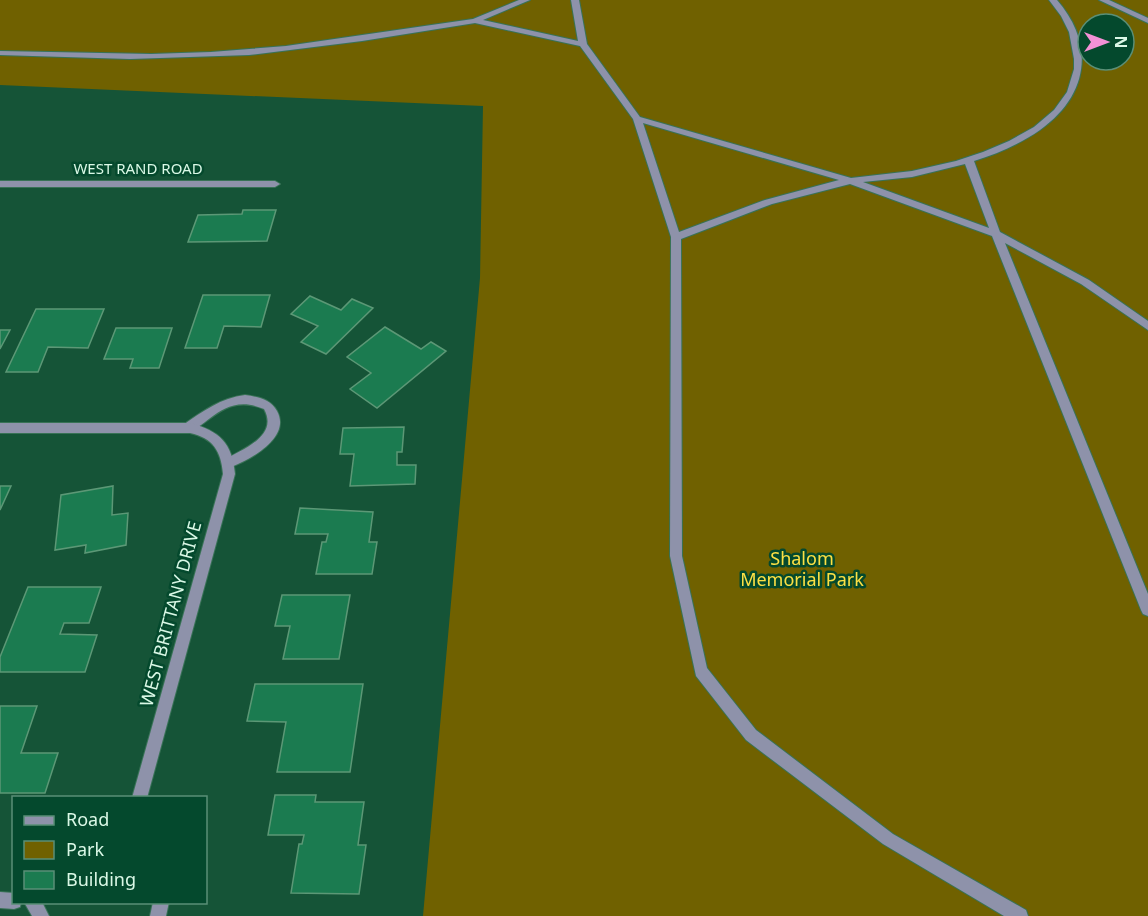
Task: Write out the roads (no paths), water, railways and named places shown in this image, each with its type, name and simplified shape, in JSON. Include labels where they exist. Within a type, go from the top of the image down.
[{"type":"street","points":[[0,53],[172,56],[344,43],[475,21],[526,0]]},
{"type":"street","points":[[575,0],[583,44],[637,118],[676,237],[676,556],[701,671],[751,735],[888,840],[1020,916]]},
{"type":"street","points":[[676,237],[794,194],[849,180],[912,174],[969,161],[1024,138],[1059,110],[1077,80],[1080,49],[1068,15],[1053,0]]},
{"type":"street","points":[[1103,0],[1148,21]]},
{"type":"street","points":[[475,21],[583,44]]},
{"type":"street","points":[[637,118],[849,180],[996,234],[1085,282],[1148,326]]},
{"type":"street","points":[[969,161],[996,234],[1148,610]]},
{"type":"street","name":"WEST RAND ROAD","points":[[0,183],[275,184]]},
{"type":"street","points":[[0,428],[187,428],[204,430],[225,449],[228,463],[267,441],[275,422],[268,406],[249,399],[237,399],[225,402],[187,428]]},
{"type":"street","name":"WEST BRITTANY DRIVE","points":[[140,796],[228,474],[228,463]]},
{"type":"park label","name":"Shalom Memorial Park","points":[[802,569]]}]
